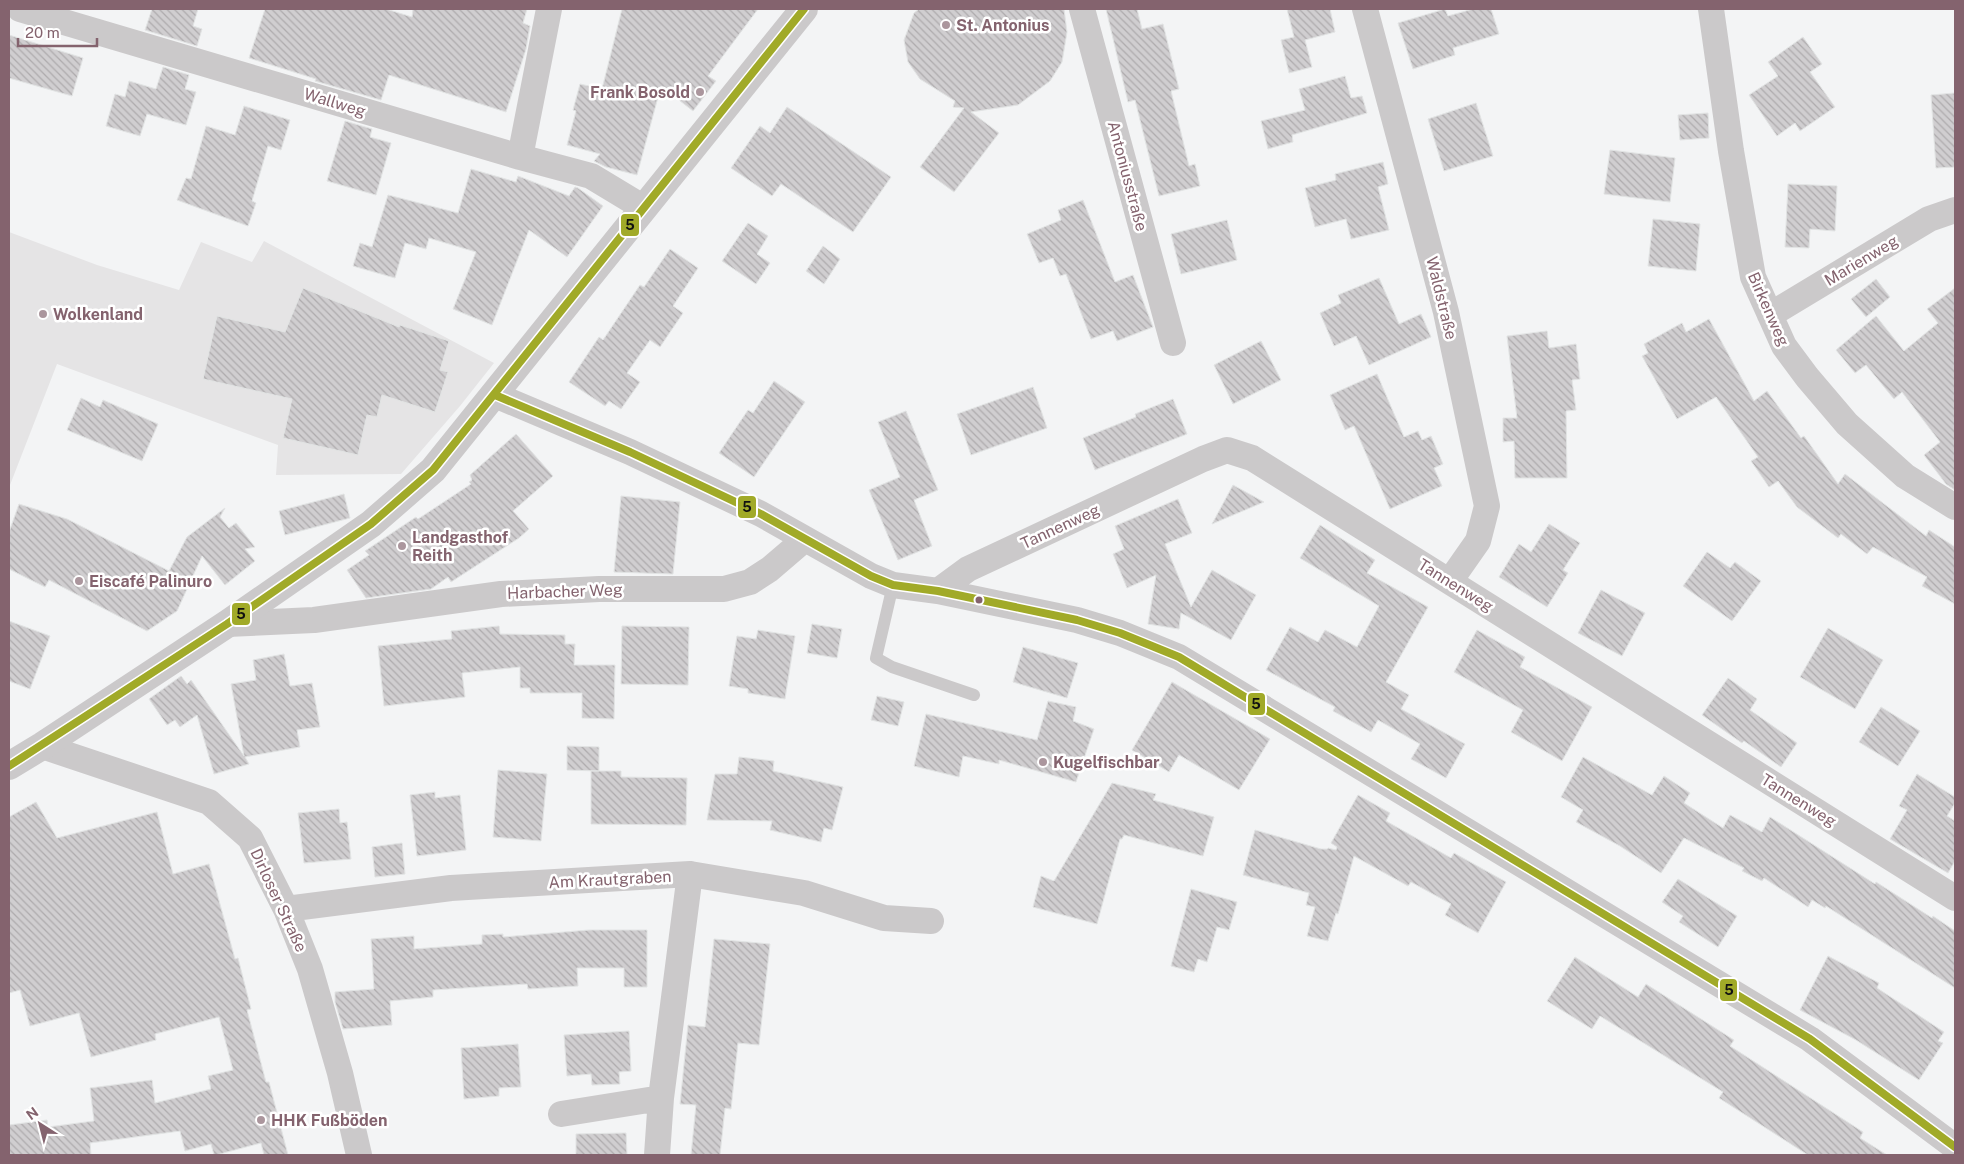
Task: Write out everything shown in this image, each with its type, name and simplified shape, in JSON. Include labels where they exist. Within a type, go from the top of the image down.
[{"type":"street","name":"Wallweg","points":[[20,9],[520,157],[591,176],[644,208]]},
{"type":"street","points":[[520,157],[549,9]]},
{"type":"street","points":[[9,766],[227,624],[371,524],[433,470],[804,9]]},
{"type":"street","name":"Antoniusstraße","points":[[1082,9],[1173,343]]},
{"type":"street","name":"Waldstraße","points":[[1366,9],[1446,312],[1487,506],[1478,541],[1450,581]]},
{"type":"street","name":"Birkenweg","points":[[1711,9],[1731,151],[1753,277],[1784,346],[1806,377],[1847,424],[1905,476],[1955,507]]},
{"type":"street","name":"Marienweg","points":[[1770,315],[1929,219],[1955,210]]},
{"type":"street","points":[[495,395],[630,452],[761,514],[871,576],[893,585],[938,591],[1077,620],[1120,633],[1179,657],[1810,1039],[1955,1147]]},
{"type":"street","name":"Tannenweg","points":[[938,591],[968,569],[1203,459],[1227,450],[1252,458],[1955,898]]},
{"type":"street","name":"Harbacher Weg","points":[[227,624],[314,620],[501,594],[599,589],[724,589],[750,582],[770,570],[805,539]]},
{"type":"street","name":"Dirloser Straße","points":[[42,746],[208,802],[250,838],[286,909],[310,970],[340,1073],[359,1155]]},
{"type":"street","points":[[657,1155],[661,1098],[690,874]]},
{"type":"street","name":"Am Krautgraben","points":[[286,909],[451,888],[690,874],[804,893],[884,918],[931,921]]},
{"type":"street","points":[[561,1114],[661,1098]]},
{"type":"lane","points":[[893,585],[876,658],[892,667],[974,695]]},
{"type":"shaded area","points":[[9,232],[97,265],[179,290],[201,242],[252,262],[264,241],[494,363],[460,406],[401,474],[276,475],[278,445],[57,364],[9,485]]},
{"type":"building","points":[[152,9],[198,9],[193,26],[202,29],[197,46],[145,30]]},
{"type":"building","points":[[265,9],[386,9],[412,17],[413,9],[527,9],[523,23],[530,26],[526,49],[506,112],[389,75],[381,100],[315,81],[316,79],[249,58]]},
{"type":"building","points":[[622,9],[758,9],[708,76],[716,81],[693,111],[661,86],[637,175],[606,167],[594,161],[600,154],[567,145],[576,111],[573,110],[580,84],[602,89]]},
{"type":"building","points":[[919,9],[1064,9],[1067,32],[1062,62],[1050,81],[1018,105],[971,112],[999,133],[954,192],[920,167],[964,108],[953,107],[955,101],[920,79],[908,62],[904,40],[914,13]]},
{"type":"building","points":[[1106,9],[1137,9],[1142,29],[1163,24],[1179,89],[1171,91],[1189,166],[1195,164],[1200,186],[1159,196],[1135,100],[1128,102]]},
{"type":"building","points":[[1287,9],[1330,9],[1335,32],[1305,40],[1312,67],[1289,73],[1281,40],[1294,37]]},
{"type":"building","points":[[1445,9],[1448,16],[1473,9],[1491,9],[1499,34],[1453,48],[1455,55],[1413,69],[1398,23]]},
{"type":"building","points":[[9,35],[83,58],[72,96],[9,78]]},
{"type":"building","points":[[1803,37],[1822,64],[1810,72],[1835,107],[1800,131],[1795,123],[1777,136],[1749,95],[1778,76],[1768,62]]},
{"type":"building","points":[[163,67],[189,75],[185,89],[196,92],[186,125],[147,114],[140,136],[106,126],[115,94],[125,97],[129,81],[156,89]]},
{"type":"building","points":[[1345,76],[1351,98],[1362,96],[1367,113],[1292,135],[1293,142],[1268,149],[1261,121],[1305,110],[1299,89]]},
{"type":"building","points":[[1955,93],[1955,167],[1936,168],[1931,95]]},
{"type":"building","points":[[1476,103],[1493,156],[1444,171],[1428,119]]},
{"type":"building","points":[[244,106],[290,120],[281,150],[268,146],[252,201],[256,203],[248,226],[177,200],[186,178],[191,179],[206,126],[235,135]]},
{"type":"building","points":[[787,107],[891,177],[853,232],[781,184],[772,196],[731,168],[760,126],[770,133]]},
{"type":"building","points":[[1708,113],[1709,138],[1680,140],[1678,115]]},
{"type":"building","points":[[345,121],[372,129],[370,137],[391,143],[376,195],[327,181]]},
{"type":"building","points":[[1610,150],[1675,158],[1670,202],[1604,194]]},
{"type":"building","points":[[1383,162],[1388,184],[1378,187],[1389,230],[1351,239],[1346,219],[1315,227],[1305,188],[1336,180],[1335,174]]},
{"type":"building","points":[[471,169],[516,182],[518,176],[569,196],[575,187],[603,206],[567,257],[529,230],[492,325],[453,309],[476,252],[429,238],[426,249],[405,243],[395,278],[353,266],[360,243],[372,247],[388,195],[458,213]]},
{"type":"building","points":[[1788,184],[1837,186],[1835,231],[1810,229],[1809,248],[1785,247]]},
{"type":"building","points":[[1083,200],[1115,282],[1133,275],[1153,327],[1117,341],[1113,331],[1091,339],[1066,274],[1060,276],[1053,258],[1039,263],[1027,234],[1061,220],[1058,210]]},
{"type":"building","points":[[1653,219],[1700,224],[1696,271],[1648,266]]},
{"type":"building","points":[[1227,220],[1237,260],[1181,274],[1171,234]]},
{"type":"building","points":[[748,223],[768,236],[757,254],[770,263],[756,284],[722,261]]},
{"type":"building","points":[[823,246],[840,259],[824,284],[806,271]]},
{"type":"building","points":[[670,249],[698,268],[673,306],[683,313],[660,347],[650,340],[627,373],[640,382],[621,409],[609,401],[605,406],[569,382],[599,337],[603,340],[640,285],[644,287]]},
{"type":"building","points":[[1379,278],[1399,324],[1421,314],[1431,337],[1369,365],[1356,336],[1334,346],[1320,313],[1341,303],[1338,295]]},
{"type":"building","points":[[1876,279],[1890,297],[1866,317],[1851,299]]},
{"type":"building","points":[[303,288],[399,327],[400,325],[449,341],[440,370],[448,372],[435,412],[382,395],[377,417],[367,415],[358,455],[283,438],[292,399],[203,379],[217,316],[285,332]]},
{"type":"building","points":[[1955,288],[1955,490],[1946,484],[1924,455],[1940,442],[1902,392],[1894,399],[1866,365],[1855,373],[1836,350],[1876,316],[1904,351],[1938,323],[1927,309]]},
{"type":"building","points":[[1709,319],[1754,401],[1767,391],[1801,438],[1804,436],[1838,484],[1845,474],[1926,536],[1929,530],[1955,547],[1955,604],[1922,586],[1927,577],[1873,547],[1867,554],[1841,534],[1838,538],[1797,507],[1778,481],[1769,487],[1751,461],[1758,457],[1716,397],[1677,419],[1642,356],[1648,353],[1644,344],[1682,323],[1686,332]]},
{"type":"building","points":[[1547,331],[1549,348],[1576,344],[1580,379],[1572,380],[1576,410],[1566,411],[1567,478],[1515,478],[1514,441],[1503,442],[1503,418],[1517,418],[1507,336]]},
{"type":"building","points":[[1261,341],[1281,380],[1233,404],[1214,365]]},
{"type":"building","points":[[1377,374],[1404,437],[1418,431],[1422,440],[1431,436],[1443,464],[1434,468],[1442,486],[1390,509],[1354,426],[1345,430],[1330,395]]},
{"type":"building","points":[[774,381],[805,402],[754,477],[719,453],[748,410],[753,413]]},
{"type":"building","points":[[1033,387],[1047,428],[971,455],[957,414]]},
{"type":"building","points":[[81,398],[100,407],[103,400],[158,424],[142,461],[67,430]]},
{"type":"building","points":[[1173,399],[1187,434],[1095,470],[1083,438],[1136,417],[1135,414]]},
{"type":"building","points":[[906,411],[938,490],[914,500],[932,546],[898,560],[869,490],[900,477],[878,422]]},
{"type":"building","points":[[516,434],[553,476],[513,511],[529,529],[519,538],[451,582],[448,577],[431,589],[366,598],[347,570],[369,555],[365,551],[471,484],[469,482],[472,480],[470,475]]},
{"type":"building","points":[[1233,485],[1264,502],[1212,524]]},
{"type":"building","points":[[344,494],[350,518],[285,535],[279,511]]},
{"type":"building","points":[[621,496],[680,502],[673,574],[614,572]]},
{"type":"building","points":[[1178,499],[1192,533],[1165,544],[1191,607],[1212,570],[1256,595],[1231,640],[1181,613],[1179,629],[1148,624],[1156,575],[1127,588],[1113,554],[1124,549],[1115,526]]},
{"type":"building","points":[[19,504],[67,519],[169,571],[187,537],[225,508],[220,517],[229,528],[236,523],[255,547],[245,549],[255,561],[225,585],[202,556],[177,611],[147,631],[49,580],[45,587],[9,569],[9,532]]},
{"type":"building","points":[[1549,524],[1580,543],[1563,570],[1568,573],[1547,607],[1499,577],[1519,544],[1531,552]]},
{"type":"building","points":[[1320,525],[1375,560],[1367,573],[1428,607],[1386,682],[1409,695],[1401,709],[1465,744],[1446,778],[1411,759],[1420,744],[1378,720],[1371,732],[1333,711],[1335,707],[1266,670],[1290,627],[1318,642],[1325,630],[1357,647],[1379,606],[1300,558]]},
{"type":"building","points":[[1707,552],[1730,568],[1735,562],[1761,581],[1732,621],[1683,586]]},
{"type":"building","points":[[1601,590],[1645,613],[1622,656],[1578,633]]},
{"type":"building","points":[[9,621],[50,636],[30,689],[9,681]]},
{"type":"building","points":[[812,624],[842,629],[837,658],[807,653]]},
{"type":"building","points":[[499,626],[500,634],[565,635],[565,644],[575,644],[574,665],[615,665],[614,719],[582,718],[582,693],[530,693],[530,688],[520,688],[520,667],[462,673],[465,697],[384,706],[378,646],[452,639],[451,631]]},
{"type":"building","points":[[622,626],[689,627],[688,685],[621,684]]},
{"type":"building","points":[[1828,628],[1883,660],[1855,709],[1800,677]]},
{"type":"building","points":[[758,630],[795,636],[785,699],[748,693],[748,689],[729,686],[737,636],[756,639]]},
{"type":"building","points":[[1477,630],[1525,657],[1520,667],[1592,707],[1562,761],[1511,732],[1523,710],[1454,672]]},
{"type":"building","points":[[1023,647],[1078,663],[1067,698],[1013,682]]},
{"type":"building","points":[[284,654],[290,686],[312,683],[320,727],[297,730],[300,747],[245,757],[249,764],[214,774],[197,715],[180,727],[175,720],[167,725],[149,699],[181,676],[187,684],[191,680],[244,756],[231,684],[256,680],[253,660]]},
{"type":"building","points":[[1728,678],[1757,699],[1750,710],[1797,743],[1781,767],[1702,715]]},
{"type":"building","points":[[1172,682],[1270,739],[1239,790],[1179,755],[1169,772],[1132,750]]},
{"type":"building","points":[[877,696],[904,702],[898,726],[871,720]]},
{"type":"building","points":[[1048,701],[1076,707],[1073,721],[1094,729],[1076,782],[999,760],[999,764],[963,756],[959,777],[914,766],[926,714],[1037,740]]},
{"type":"building","points":[[1881,707],[1920,731],[1898,766],[1859,742]]},
{"type":"building","points":[[567,746],[599,747],[599,771],[567,770]]},
{"type":"building","points":[[739,757],[774,761],[773,771],[843,787],[832,830],[824,828],[821,842],[770,830],[772,821],[707,820],[715,774],[737,774]]},
{"type":"building","points":[[1583,757],[1652,795],[1664,776],[1690,793],[1684,803],[1723,828],[1730,815],[1762,832],[1770,817],[1875,884],[1876,882],[1932,918],[1933,916],[1955,931],[1955,988],[1826,906],[1825,908],[1812,900],[1808,907],[1764,878],[1762,881],[1742,871],[1744,868],[1684,838],[1661,873],[1620,846],[1576,822],[1583,810],[1561,797]]},
{"type":"building","points":[[498,770],[547,774],[541,841],[493,837]]},
{"type":"building","points":[[591,771],[621,771],[621,777],[687,778],[686,825],[591,824]]},
{"type":"building","points":[[1917,774],[1955,797],[1955,803],[1947,816],[1955,821],[1955,861],[1948,873],[1890,839],[1907,810],[1899,806]]},
{"type":"building","points":[[1112,783],[1156,794],[1153,800],[1214,817],[1203,856],[1124,835],[1120,839],[1097,924],[1033,907],[1041,876],[1054,881]]},
{"type":"building","points":[[435,792],[435,798],[460,795],[466,850],[417,856],[410,795]]},
{"type":"building","points":[[1358,795],[1390,813],[1386,821],[1451,858],[1454,853],[1506,882],[1478,933],[1445,915],[1451,904],[1411,882],[1408,886],[1354,856],[1338,914],[1336,913],[1328,941],[1307,936],[1315,907],[1306,905],[1309,893],[1243,875],[1255,830],[1321,849],[1336,850],[1337,847],[1331,843]]},
{"type":"building","points":[[36,802],[57,838],[157,812],[173,874],[209,864],[235,959],[238,958],[251,1009],[247,1010],[266,1082],[269,1082],[288,1155],[264,1155],[261,1143],[216,1155],[214,1155],[211,1144],[185,1151],[180,1131],[90,1143],[91,1155],[9,1155],[9,1125],[47,1120],[48,1127],[94,1121],[90,1088],[152,1080],[155,1103],[211,1089],[208,1076],[233,1070],[219,1017],[155,1034],[156,1040],[91,1057],[79,1013],[30,1026],[20,990],[9,993],[9,817]]},
{"type":"building","points":[[339,809],[340,823],[347,822],[351,859],[304,863],[298,813]]},
{"type":"building","points":[[402,843],[405,874],[375,877],[372,847]]},
{"type":"building","points":[[1678,879],[1737,916],[1718,947],[1679,922],[1683,916],[1662,902]]},
{"type":"building","points":[[1191,889],[1237,902],[1229,930],[1217,927],[1207,962],[1198,959],[1194,972],[1171,966]]},
{"type":"building","points":[[589,930],[647,930],[647,987],[624,987],[624,968],[577,968],[578,986],[528,989],[527,984],[433,990],[433,997],[390,1001],[392,1025],[343,1029],[335,1002],[335,992],[374,989],[371,939],[414,936],[414,949],[482,944],[482,935],[503,934],[503,937]]},
{"type":"building","points":[[714,939],[770,944],[759,1045],[738,1043],[731,1109],[725,1108],[720,1155],[691,1155],[696,1105],[680,1104],[688,1025],[705,1027]]},
{"type":"building","points":[[1828,956],[1879,983],[1877,988],[1944,1032],[1938,1041],[1943,1043],[1919,1080],[1856,1040],[1800,1010]]},
{"type":"building","points":[[1575,957],[1638,997],[1646,984],[1734,1040],[1730,1046],[1863,1132],[1860,1138],[1887,1155],[1808,1155],[1719,1098],[1723,1092],[1600,1016],[1592,1029],[1547,1001]]},
{"type":"building","points":[[629,1031],[631,1071],[619,1072],[620,1084],[592,1085],[591,1074],[567,1076],[564,1035]]},
{"type":"building","points":[[518,1044],[521,1087],[499,1088],[499,1096],[464,1099],[461,1048]]},
{"type":"building","points":[[626,1133],[627,1155],[576,1155],[576,1134]]},
{"type":"transit line","name":"5","points":[[9,766],[227,624],[371,524],[433,470],[804,9]]},
{"type":"transit line","name":"5","points":[[495,395],[630,452],[761,514],[871,576],[893,585],[938,591],[1077,620],[1120,633],[1179,657],[1810,1039],[1955,1147]]},
{"type":"place","name":"St. Antonius","points":[[946,25]]},
{"type":"place","name":"Frank Bosold","points":[[700,92]]},
{"type":"place","name":"Wolkenland","points":[[43,314]]},
{"type":"place","name":"Landgasthof Reith","points":[[402,546]]},
{"type":"place","name":"Eiscafé Palinuro","points":[[79,581]]},
{"type":"place","name":"Kugelfischbar","points":[[1043,762]]},
{"type":"place","name":"HHK Fußböden","points":[[261,1120]]}]
